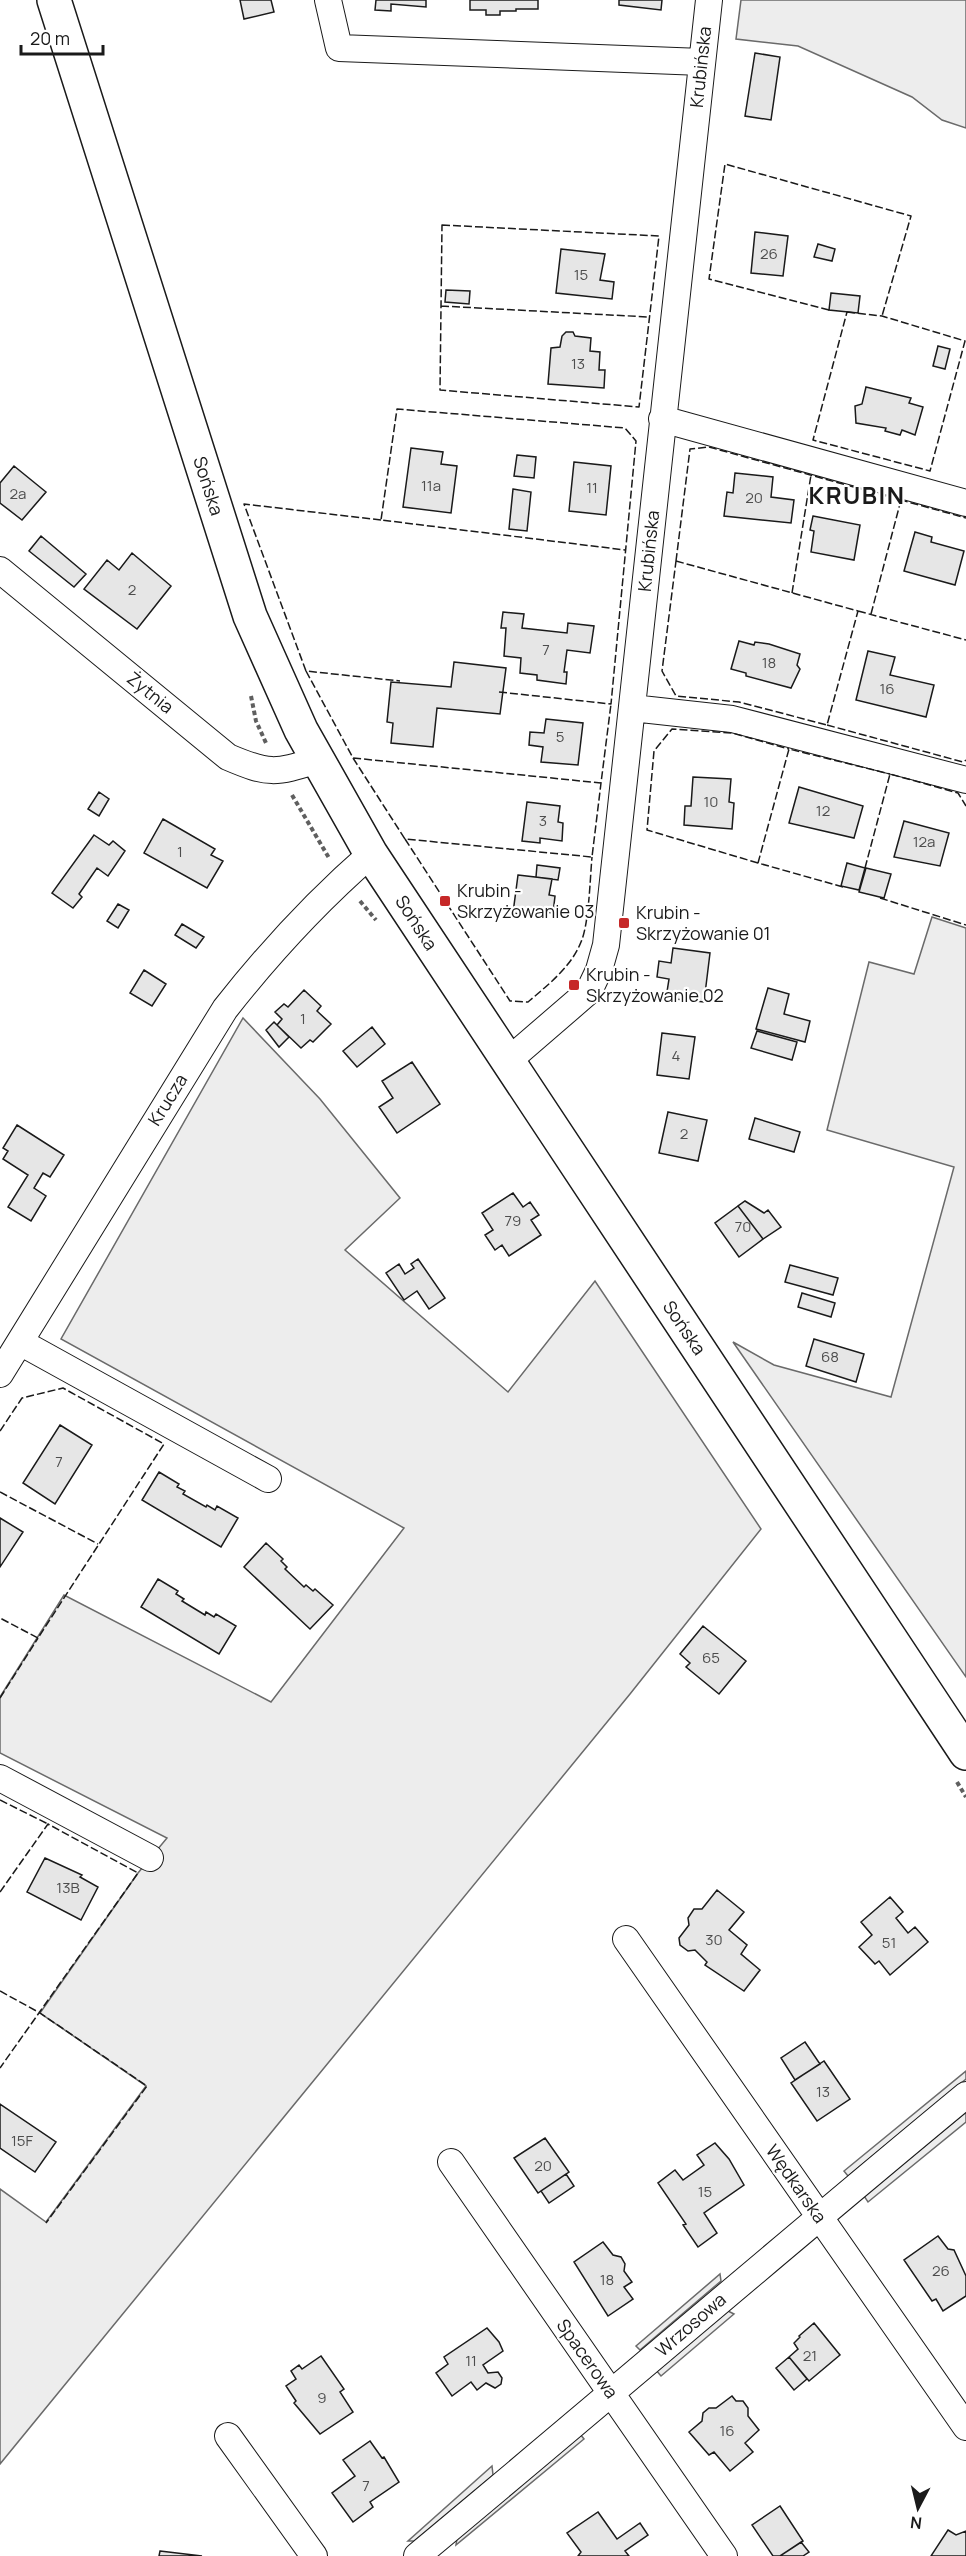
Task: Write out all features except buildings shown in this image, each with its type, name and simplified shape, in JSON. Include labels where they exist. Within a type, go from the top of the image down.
[{"type":"street","name":"Sońska","points":[[54,0],[250,616],[301,730],[371,854],[966,1753]]},
{"type":"street","points":[[328,0],[339,48],[702,62]]},
{"type":"street","name":"Krubińska","points":[[508,1061],[589,992],[599,970],[606,945],[709,0]]},
{"type":"street","points":[[662,419],[966,503]]},
{"type":"street","name":"Żytnia","points":[[0,570],[228,757],[254,768],[279,772],[318,760]]},
{"type":"street","points":[[632,708],[732,719],[966,780]]},
{"type":"street","name":"Krucza","points":[[0,1374],[225,1009],[266,957],[341,878],[371,854]]},
{"type":"street","points":[[20,1342],[268,1479]]},
{"type":"street","points":[[0,1778],[150,1858]]},
{"type":"street","name":"Wędkarska","points":[[626,1939],[966,2427]]},
{"type":"street","name":"Wrzosowa","points":[[417,2556],[966,2096]]},
{"type":"street","name":"Spacerowa","points":[[451,2162],[724,2556]]},
{"type":"street","points":[[228,2436],[314,2556]]},
{"type":"shaded area","points":[[741,0],[966,0],[966,128],[942,120],[912,97],[798,46],[736,39]]},
{"type":"shaded area","points":[[932,917],[966,928],[966,1677],[733,1342],[774,1365],[891,1397],[954,1167],[827,1130],[869,962],[914,974]]},
{"type":"shaded area","points":[[243,1018],[320,1099],[400,1198],[345,1250],[508,1392],[595,1281],[761,1529],[630,1694],[0,2464],[0,2189],[46,2222],[146,2086],[40,2013],[138,1873],[167,1838],[0,1753],[0,1697],[64,1595],[271,1702],[404,1528],[61,1339]]},
{"type":"shaded area","points":[[966,2071],[966,2079],[848,2176],[844,2171]]},
{"type":"shaded area","points":[[966,2112],[966,2122],[868,2202],[864,2196]]},
{"type":"shaded area","points":[[720,2274],[721,2281],[640,2350],[636,2346]]},
{"type":"shaded area","points":[[726,2310],[734,2314],[661,2376],[656,2370]]},
{"type":"shaded area","points":[[580,2434],[584,2439],[456,2545],[457,2538]]},
{"type":"shaded area","points":[[492,2466],[493,2475],[414,2541],[408,2541]]},
{"type":"fence","points":[[829,310],[709,279],[725,164],[911,216],[882,316]]},
{"type":"fence","points":[[442,225],[659,236],[639,407],[440,390],[442,225]]},
{"type":"fence","points":[[441,306],[649,317]]},
{"type":"fence","points":[[847,312],[882,316],[965,341],[930,471],[813,440],[847,312]]},
{"type":"fence","points":[[499,692],[611,704],[636,441],[625,428],[397,409],[381,520],[625,550]]},
{"type":"fence","points":[[676,561],[690,449],[709,447],[966,518]]},
{"type":"fence","points":[[792,593],[811,475]]},
{"type":"fence","points":[[871,614],[901,500]]},
{"type":"fence","points":[[381,520],[244,504],[306,671],[400,681]]},
{"type":"fence","points":[[676,561],[858,611],[827,725],[739,702],[676,696],[662,671],[676,561]]},
{"type":"fence","points":[[858,611],[966,640]]},
{"type":"fence","points":[[306,671],[353,758],[601,783],[611,704]]},
{"type":"fence","points":[[827,725],[963,762],[966,760]]},
{"type":"fence","points":[[758,863],[647,830],[654,751],[672,729],[732,733],[789,749]]},
{"type":"fence","points":[[843,887],[758,863],[789,749],[890,774]]},
{"type":"fence","points":[[353,758],[405,839],[592,857],[601,783]]},
{"type":"fence","points":[[865,868],[890,774],[958,793],[966,806]]},
{"type":"fence","points":[[405,839],[510,1001],[528,1002],[559,975],[577,951],[586,924],[592,857]]},
{"type":"fence","points":[[880,898],[966,925]]},
{"type":"fence","points":[[0,1431],[22,1398],[63,1388],[164,1444],[38,1638],[0,1618]]},
{"type":"fence","points":[[0,1492],[98,1544]]},
{"type":"fence","points":[[0,1698],[38,1638]]},
{"type":"fence","points":[[0,1800],[48,1824]]},
{"type":"fence","points":[[0,1892],[48,1824],[138,1873],[0,2068]]},
{"type":"fence","points":[[0,1991],[40,2013],[147,2086],[46,2223]]},
{"type":"place","name":"Krubin - Skrzyżowanie 03","points":[[445,901]]},
{"type":"place","name":"Krubin - Skrzyżowanie 01","points":[[624,923]]},
{"type":"place","name":"Krubin - Skrzyżowanie 02","points":[[574,985]]},
{"type":"district","name":"KRUBIN","points":[[857,496]]}]
